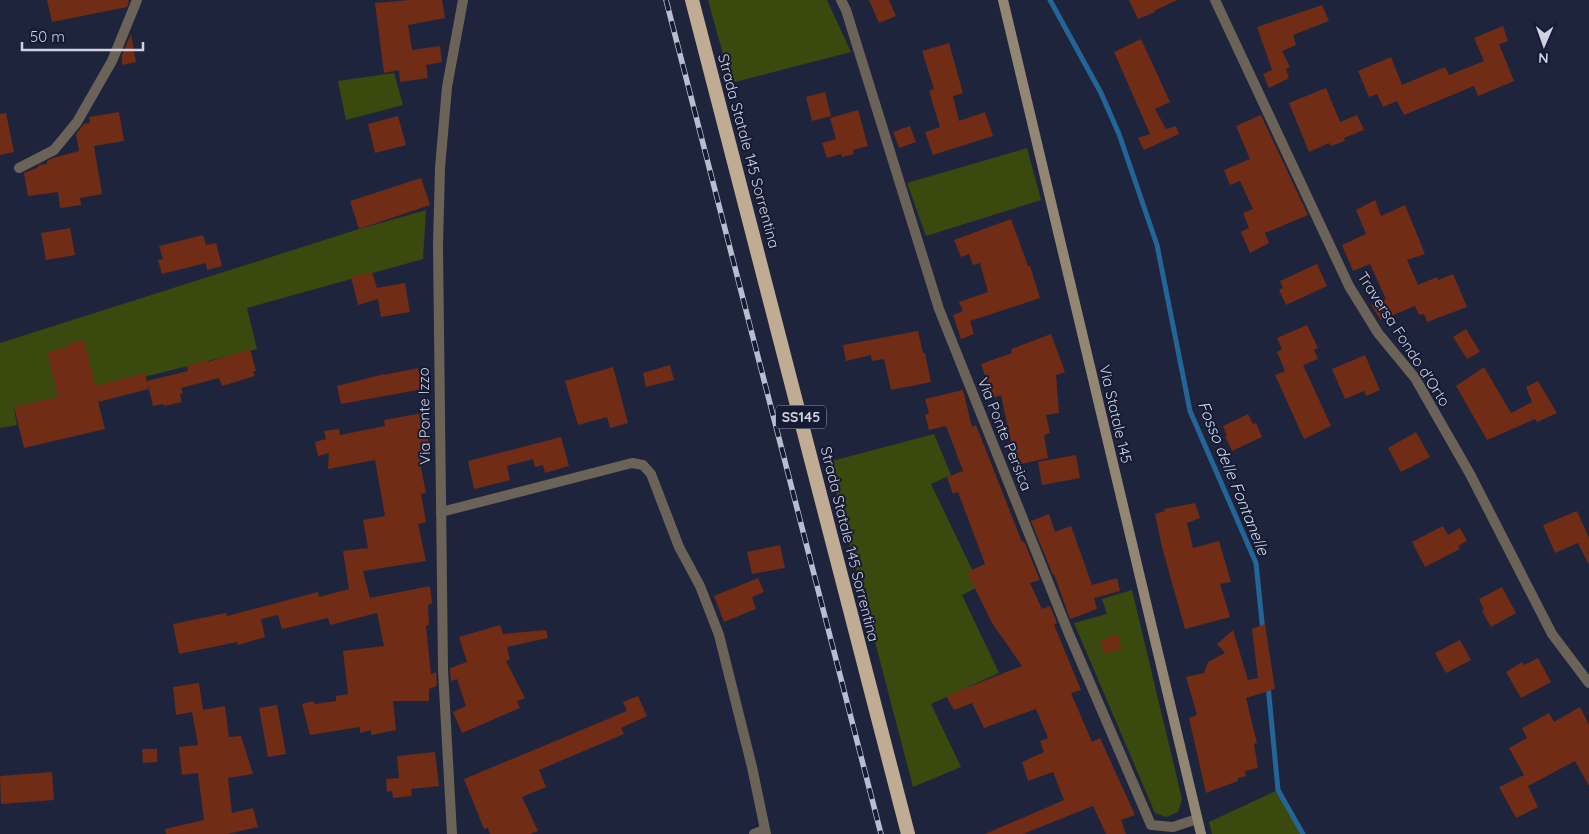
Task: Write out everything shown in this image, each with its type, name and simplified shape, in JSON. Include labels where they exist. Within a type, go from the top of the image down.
[{"type":"highway","name":"Strada Statale 145 Sorrentina","points":[[692,0],[908,834]]},
{"type":"main road","name":"Via Statale 145","points":[[1003,0],[1201,834]]},
{"type":"street","points":[[19,168],[54,150],[77,122],[112,61],[137,0]]},
{"type":"street","name":"Via Ponte Izzo","points":[[452,834],[442,670],[438,331],[440,168],[447,87],[463,0]]},
{"type":"street","name":"Via Ponte Persica","points":[[841,0],[846,10],[939,309],[1068,634],[1152,825],[1173,827],[1197,819]]},
{"type":"street","name":"Traversa Fondo d'Orto","points":[[1215,0],[1349,286],[1378,333],[1415,378],[1470,474],[1552,634],[1589,683]]},
{"type":"street","points":[[441,512],[632,463],[643,465],[651,474],[679,547],[700,586],[719,635],[752,767],[765,832],[754,834]]},
{"type":"green space","points":[[708,0],[827,0],[851,52],[731,83]]},
{"type":"green space","points":[[394,73],[403,105],[346,120],[338,81]]},
{"type":"green space","points":[[1027,148],[1041,200],[926,236],[907,183]]},
{"type":"green space","points":[[426,210],[423,259],[247,308],[257,349],[14,409],[17,425],[0,428],[0,343],[356,230]]},
{"type":"green space","points":[[934,434],[951,475],[931,484],[980,586],[962,595],[999,673],[931,704],[961,767],[913,787],[828,462]]},
{"type":"green space","points":[[1132,590],[1182,799],[1178,812],[1166,817],[1155,813],[1074,623],[1107,614],[1102,599]]},
{"type":"green space","points":[[1278,790],[1303,834],[1212,834],[1209,822]]},
{"type":"building","points":[[47,0],[128,0],[129,2],[127,7],[52,22]]},
{"type":"building","points":[[442,0],[445,18],[408,25],[412,50],[440,46],[442,62],[426,65],[428,78],[400,82],[399,70],[384,73],[375,3]]},
{"type":"building","points":[[869,0],[889,0],[896,16],[879,23]]},
{"type":"building","points":[[1129,0],[1177,0],[1138,19]]},
{"type":"building","points":[[1322,5],[1329,21],[1293,35],[1296,45],[1282,51],[1290,67],[1286,69],[1289,78],[1269,88],[1263,74],[1272,70],[1257,27]]},
{"type":"building","points":[[1503,26],[1508,41],[1499,44],[1514,81],[1478,96],[1474,86],[1404,115],[1397,101],[1383,107],[1377,94],[1369,97],[1358,71],[1391,57],[1402,85],[1445,67],[1449,75],[1484,61],[1474,38]]},
{"type":"building","points":[[131,34],[136,62],[122,65],[122,55]]},
{"type":"building","points":[[1141,39],[1170,102],[1155,109],[1166,129],[1176,126],[1179,134],[1144,150],[1138,138],[1150,134],[1114,52]]},
{"type":"building","points":[[949,43],[963,93],[953,96],[959,121],[985,112],[993,136],[933,155],[925,132],[940,127],[929,91],[934,89],[922,51]]},
{"type":"building","points":[[1326,88],[1340,122],[1357,115],[1364,130],[1344,138],[1345,141],[1331,146],[1329,143],[1309,152],[1289,103]]},
{"type":"building","points":[[825,92],[831,116],[812,121],[806,97]]},
{"type":"building","points":[[858,110],[868,146],[853,150],[854,154],[842,157],[841,154],[827,158],[822,143],[836,139],[830,118]]},
{"type":"building","points":[[119,112],[124,141],[94,146],[102,194],[80,198],[81,205],[60,208],[58,192],[28,196],[24,173],[37,168],[39,165],[47,164],[47,161],[53,158],[79,151],[76,134],[84,124],[90,123],[89,117]]},
{"type":"building","points":[[6,113],[14,152],[0,155],[0,114]]},
{"type":"building","points":[[1261,115],[1308,215],[1265,233],[1269,243],[1250,253],[1241,232],[1249,228],[1243,213],[1253,209],[1240,181],[1230,185],[1224,170],[1250,159],[1236,126]]},
{"type":"building","points":[[398,116],[406,145],[375,153],[368,124]]},
{"type":"building","points":[[910,126],[916,142],[899,148],[893,132]]},
{"type":"building","points":[[421,178],[430,205],[359,229],[350,201]]},
{"type":"building","points":[[1375,200],[1381,216],[1405,205],[1425,254],[1407,260],[1418,285],[1437,277],[1438,280],[1453,274],[1467,307],[1427,322],[1424,314],[1419,315],[1415,306],[1381,320],[1371,305],[1386,299],[1370,264],[1353,271],[1342,245],[1366,234],[1356,210]]},
{"type":"building","points":[[1011,219],[1028,266],[1030,266],[1040,298],[970,321],[974,334],[961,339],[953,315],[963,311],[959,302],[988,292],[980,263],[973,265],[969,254],[961,257],[954,240]]},
{"type":"building","points":[[70,228],[75,255],[46,260],[41,233]]},
{"type":"building","points":[[203,235],[206,245],[216,243],[222,266],[207,270],[206,263],[162,274],[158,260],[163,259],[159,246]]},
{"type":"building","points":[[1317,264],[1327,286],[1286,305],[1279,290],[1283,288],[1280,281]]},
{"type":"building","points":[[372,272],[377,288],[405,283],[410,312],[381,317],[378,299],[358,305],[351,277]]},
{"type":"building","points":[[1307,325],[1318,348],[1314,350],[1318,359],[1303,365],[1331,426],[1304,439],[1275,375],[1285,371],[1277,352],[1282,349],[1277,338]]},
{"type":"building","points":[[1466,329],[1480,352],[1467,359],[1453,337]]},
{"type":"building","points":[[918,331],[931,382],[891,390],[884,359],[872,361],[871,355],[846,361],[843,345]]},
{"type":"building","points":[[1051,334],[1065,372],[1056,375],[1059,413],[1046,415],[1050,433],[1044,435],[1048,458],[1016,465],[1001,395],[993,398],[981,364],[1012,353],[1011,349]]},
{"type":"building","points":[[84,340],[95,386],[145,373],[149,389],[98,402],[105,429],[24,448],[14,407],[58,397],[47,352],[68,347],[67,344]]},
{"type":"building","points":[[250,349],[256,371],[253,371],[255,376],[222,386],[219,378],[181,388],[183,393],[180,394],[182,402],[164,406],[163,404],[153,406],[147,381],[188,371],[187,366],[207,360],[208,362]]},
{"type":"building","points":[[1365,355],[1380,390],[1366,396],[1364,391],[1345,399],[1332,369]]},
{"type":"building","points":[[670,365],[674,380],[646,387],[643,373]]},
{"type":"building","points":[[613,367],[628,423],[610,428],[607,417],[578,425],[565,381]]},
{"type":"building","points":[[1484,367],[1511,413],[1532,402],[1526,387],[1538,381],[1557,413],[1537,422],[1535,419],[1487,440],[1456,386]]},
{"type":"building","points":[[418,368],[423,389],[341,404],[337,386],[384,374]]},
{"type":"building","points":[[963,390],[972,427],[976,425],[1022,542],[1024,541],[1040,580],[1030,583],[1042,609],[1050,606],[1057,623],[1054,625],[1081,690],[1071,693],[1092,742],[1100,738],[1135,815],[1121,820],[1126,834],[1106,834],[1093,806],[1023,834],[985,834],[1064,800],[1053,772],[1028,781],[1022,762],[1044,752],[1040,741],[1048,738],[1036,709],[984,728],[972,703],[954,710],[946,696],[1022,666],[992,623],[967,572],[985,564],[958,492],[953,494],[947,477],[963,471],[946,426],[929,430],[925,415],[929,414],[925,399]]},
{"type":"building","points":[[423,413],[430,449],[418,452],[426,493],[421,494],[426,522],[418,524],[426,561],[363,571],[370,598],[430,586],[432,603],[428,605],[429,625],[426,626],[431,674],[436,672],[437,686],[429,689],[429,701],[393,701],[396,730],[371,735],[371,730],[360,733],[360,727],[310,735],[302,704],[313,701],[315,704],[336,701],[336,696],[348,694],[343,651],[384,646],[377,613],[330,625],[328,618],[282,629],[278,615],[261,619],[265,637],[238,645],[237,642],[179,654],[173,624],[226,613],[227,616],[318,592],[319,597],[349,589],[343,551],[368,548],[363,520],[385,516],[375,460],[328,469],[329,453],[318,456],[315,442],[326,439],[324,431],[339,429],[340,435],[385,426],[384,420]]},
{"type":"building","points":[[1248,414],[1253,424],[1256,423],[1262,437],[1232,451],[1225,436],[1227,436],[1223,426]]},
{"type":"building","points":[[1416,432],[1430,457],[1401,472],[1388,448]]},
{"type":"building","points":[[561,437],[569,466],[545,473],[543,465],[535,467],[533,459],[507,466],[510,480],[474,489],[468,461]]},
{"type":"building","points":[[1076,455],[1080,478],[1042,485],[1038,462]]},
{"type":"building","points":[[1195,503],[1200,518],[1187,523],[1193,548],[1219,541],[1231,582],[1220,584],[1230,617],[1185,629],[1162,547],[1155,514],[1165,511],[1164,509]]},
{"type":"building","points":[[1577,511],[1589,538],[1589,565],[1578,543],[1555,553],[1543,525]]},
{"type":"building","points":[[1049,514],[1055,532],[1071,526],[1092,585],[1117,578],[1120,591],[1094,598],[1097,609],[1070,619],[1054,574],[1031,521]]},
{"type":"building","points":[[1443,526],[1448,535],[1460,528],[1467,541],[1458,546],[1460,549],[1425,567],[1412,542]]},
{"type":"building","points":[[780,545],[785,568],[752,574],[747,552]]},
{"type":"building","points":[[758,578],[764,592],[752,597],[756,609],[724,622],[714,596]]},
{"type":"building","points":[[1502,587],[1516,613],[1491,627],[1482,611],[1484,610],[1479,599]]},
{"type":"building","points":[[1265,624],[1275,689],[1246,698],[1257,743],[1254,744],[1258,768],[1245,771],[1246,776],[1238,778],[1238,781],[1206,793],[1189,718],[1197,715],[1186,677],[1204,673],[1208,662],[1225,653],[1217,644],[1233,630],[1248,680],[1258,678],[1252,629]]},
{"type":"building","points":[[500,625],[503,634],[546,630],[548,638],[507,647],[510,660],[506,661],[525,698],[517,701],[520,708],[462,733],[453,712],[466,706],[457,679],[451,681],[450,670],[450,668],[467,662],[459,637]]},
{"type":"building","points":[[1117,634],[1122,648],[1105,654],[1100,641]]},
{"type":"building","points":[[1460,640],[1471,660],[1446,673],[1435,653]]},
{"type":"building","points":[[1538,658],[1551,682],[1521,698],[1506,672],[1522,662],[1524,665]]},
{"type":"building","points":[[199,683],[203,710],[225,706],[229,737],[241,736],[253,774],[228,778],[232,813],[253,808],[258,827],[227,834],[166,834],[165,829],[204,820],[198,773],[182,775],[179,747],[198,745],[192,712],[176,715],[173,687]]},
{"type":"building","points":[[638,696],[647,716],[621,728],[624,734],[539,770],[546,787],[522,797],[538,831],[530,834],[490,834],[488,828],[484,829],[464,779],[627,711],[623,702]]},
{"type":"building","points":[[277,705],[286,754],[268,757],[259,708]]},
{"type":"building","points":[[1580,707],[1589,725],[1589,786],[1575,761],[1528,786],[1538,807],[1516,818],[1499,787],[1524,775],[1509,748],[1527,738],[1522,728],[1549,713],[1554,722]]},
{"type":"building","points":[[142,749],[157,749],[157,762],[143,763]]},
{"type":"building","points":[[435,752],[439,786],[411,789],[412,796],[393,798],[392,791],[387,792],[386,779],[399,778],[397,756]]},
{"type":"building","points":[[52,772],[54,800],[1,804],[0,776]]},
{"type":"waterway","name":"Fosso delle Fontanelle","points":[[1050,0],[1101,93],[1119,134],[1157,245],[1190,411],[1256,563],[1263,632]]},
{"type":"waterway","name":"Fosso delle Fontanelle","points":[[1268,685],[1278,790],[1303,834]]},
{"type":"railway","points":[[666,0],[881,834]]}]
